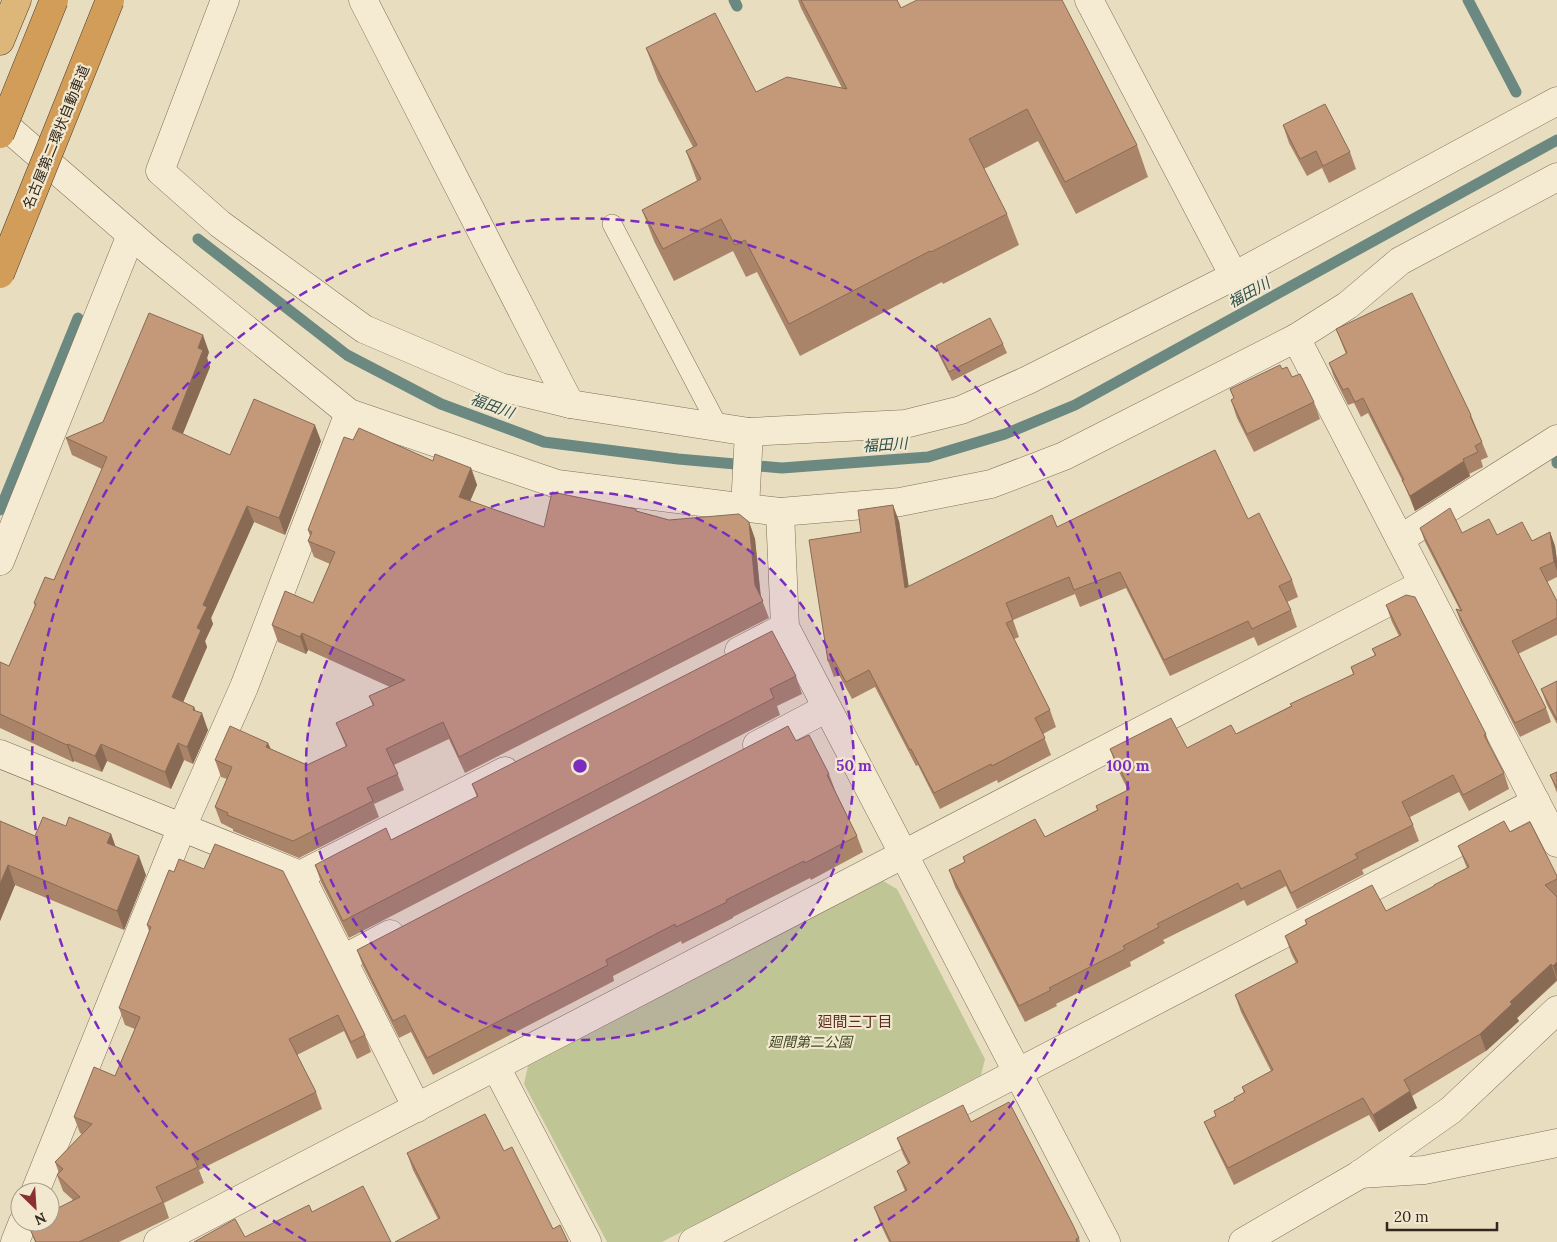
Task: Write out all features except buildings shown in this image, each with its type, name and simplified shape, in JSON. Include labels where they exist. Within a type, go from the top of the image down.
[{"type":"highway","points":[[0,41],[16,0]]},
{"type":"highway","points":[[0,134],[54,0]]},
{"type":"highway","name":"名古屋第二環状自動車道","points":[[0,274],[110,0]]},
{"type":"street","points":[[225,0],[160,171],[220,224],[364,330],[500,387],[570,404],[719,428],[748,441],[905,424],[961,410],[1028,380],[1234,276],[1557,101]]},
{"type":"street","points":[[363,0],[570,404]]},
{"type":"street","points":[[1089,0],[1234,276]]},
{"type":"street","points":[[0,121],[131,235],[349,413],[557,484],[746,501],[780,512],[900,502],[991,484],[1064,456],[1296,338],[1348,305],[1400,261],[1557,177]]},
{"type":"street","points":[[0,561],[131,235]]},
{"type":"street","points":[[1296,338],[1557,843]]},
{"type":"street","points":[[39,1182],[182,827],[244,687],[349,413]]},
{"type":"street","points":[[1400,539],[1557,439]]},
{"type":"street","points":[[746,501],[748,441]]},
{"type":"street","points":[[780,512],[785,628],[1106,1242]]},
{"type":"street","points":[[158,1242],[1423,584]]},
{"type":"street","points":[[714,664],[785,628]]},
{"type":"street","points":[[739,754],[827,708]]},
{"type":"street","points":[[0,754],[300,876],[417,1108]]},
{"type":"street","points":[[300,876],[529,758]]},
{"type":"street","points":[[693,1242],[1536,802]]},
{"type":"street","points":[[343,959],[413,922]]},
{"type":"street","points":[[1243,1242],[1359,1174],[1451,1110],[1557,1010]]},
{"type":"street","points":[[496,1067],[587,1242]]},
{"type":"street","points":[[1359,1174],[1424,1170],[1557,1143]]},
{"type":"lane","points":[[612,224],[719,428]]},
{"type":"green space","name":"廻間第二公園","points":[[883,881],[897,889],[985,1059],[981,1075],[662,1242],[607,1242],[524,1084],[528,1066]]},
{"type":"waterway","points":[[734,0],[737,6]]},
{"type":"waterway","points":[[1468,0],[1516,92]]},
{"type":"waterway","name":"福田川","points":[[198,239],[347,355],[441,404],[544,442],[678,459],[782,468],[928,457],[1005,434],[1075,405],[1557,140]]},
{"type":"waterway","points":[[0,510],[78,318]]},
{"type":"waterway","points":[[1557,455],[1557,463]]},
{"type":"district","name":"廻間三丁目","points":[[855,1022]]}]
